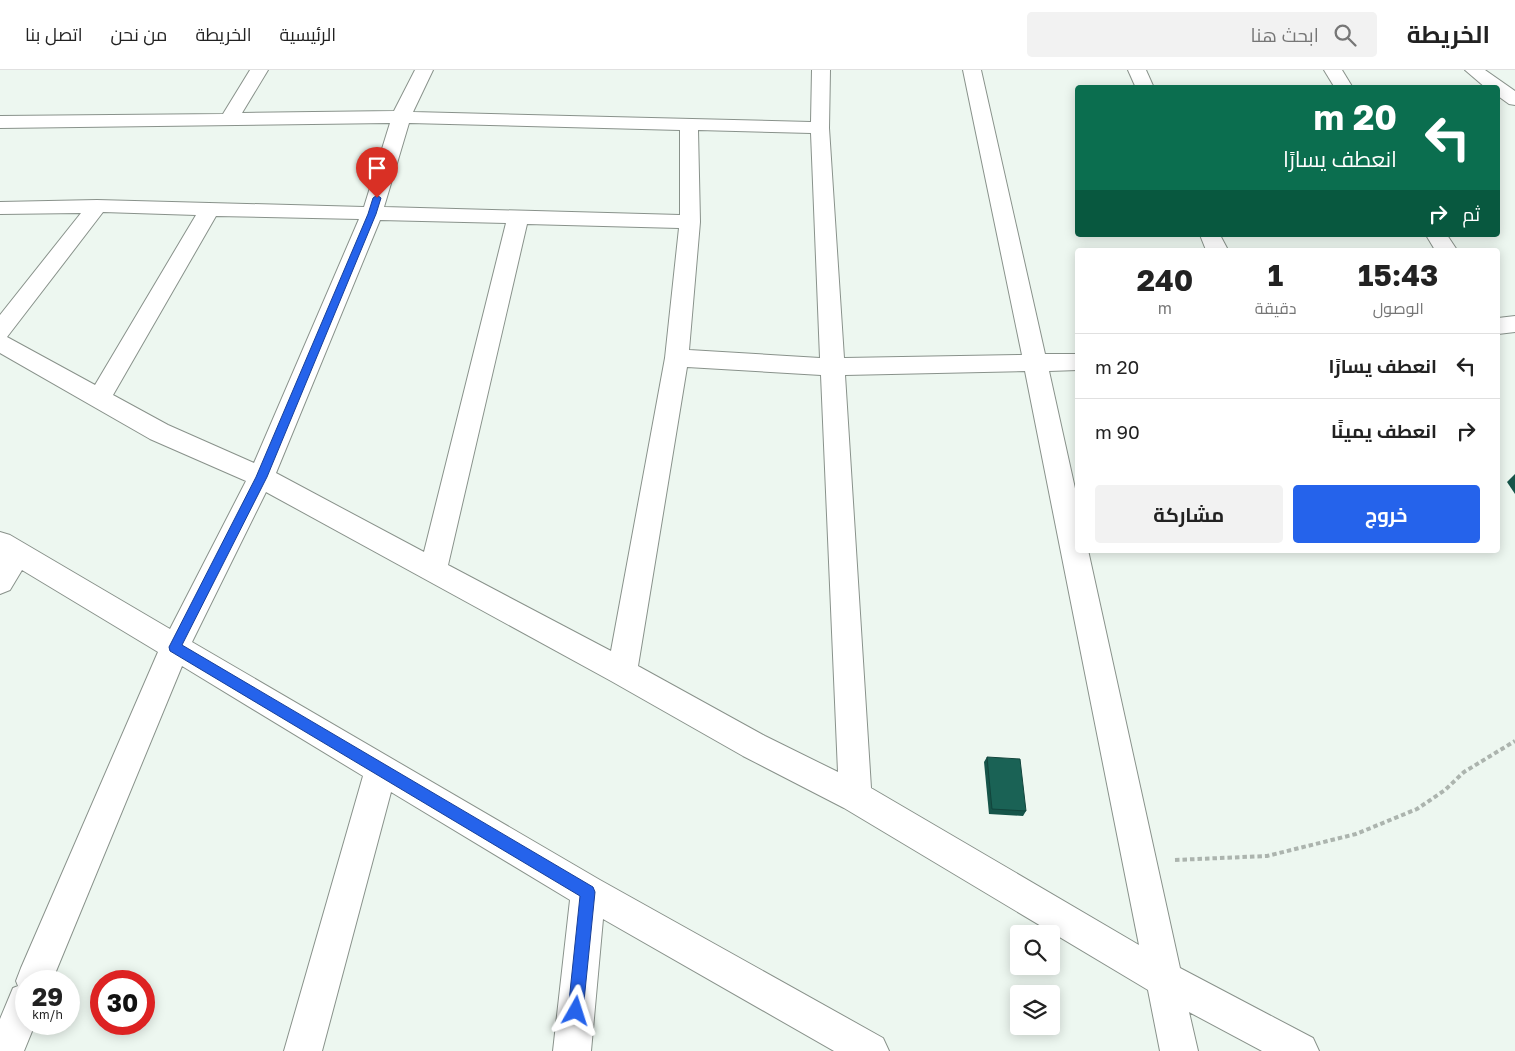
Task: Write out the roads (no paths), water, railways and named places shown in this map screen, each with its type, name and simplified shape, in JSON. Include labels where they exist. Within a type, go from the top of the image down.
[{"type":"street","points":[[229,119],[259,70]]},
{"type":"street","points":[[39,970],[175,647],[262,477],[372,214],[401,117],[424,70]]},
{"type":"street","points":[[821,70],[820,128],[855,797]]},
{"type":"street","points":[[972,70],[1179,1051]]},
{"type":"street","points":[[1137,70],[1144,85]]},
{"type":"street","points":[[1333,70],[1342,85]]},
{"type":"street","points":[[1474,70],[1494,85]]},
{"type":"street","points":[[1500,89],[1515,100]]},
{"type":"street","points":[[0,122],[401,117],[820,128]]},
{"type":"street","points":[[622,672],[677,358],[690,222],[689,126]]},
{"type":"street","points":[[0,208],[97,206],[690,222]]},
{"type":"street","points":[[0,330],[97,206]]},
{"type":"street","points":[[99,399],[210,209]]},
{"type":"street","points":[[433,570],[518,218]]},
{"type":"street","points":[[1437,237],[1445,248]]},
{"type":"street","points":[[1500,326],[1515,324]]},
{"type":"street","points":[[0,343],[159,432],[262,477],[622,672],[754,746],[855,797],[1163,979],[1300,1051]]},
{"type":"street","points":[[677,358],[833,367],[1075,362]]},
{"type":"street","points":[[0,582],[8,548],[588,892],[869,1050]]},
{"type":"street","points":[[303,1051],[381,769]]},
{"type":"street","points":[[572,1051],[588,892]]},
{"type":"street","points":[[5,1051],[15,1027]]}]
